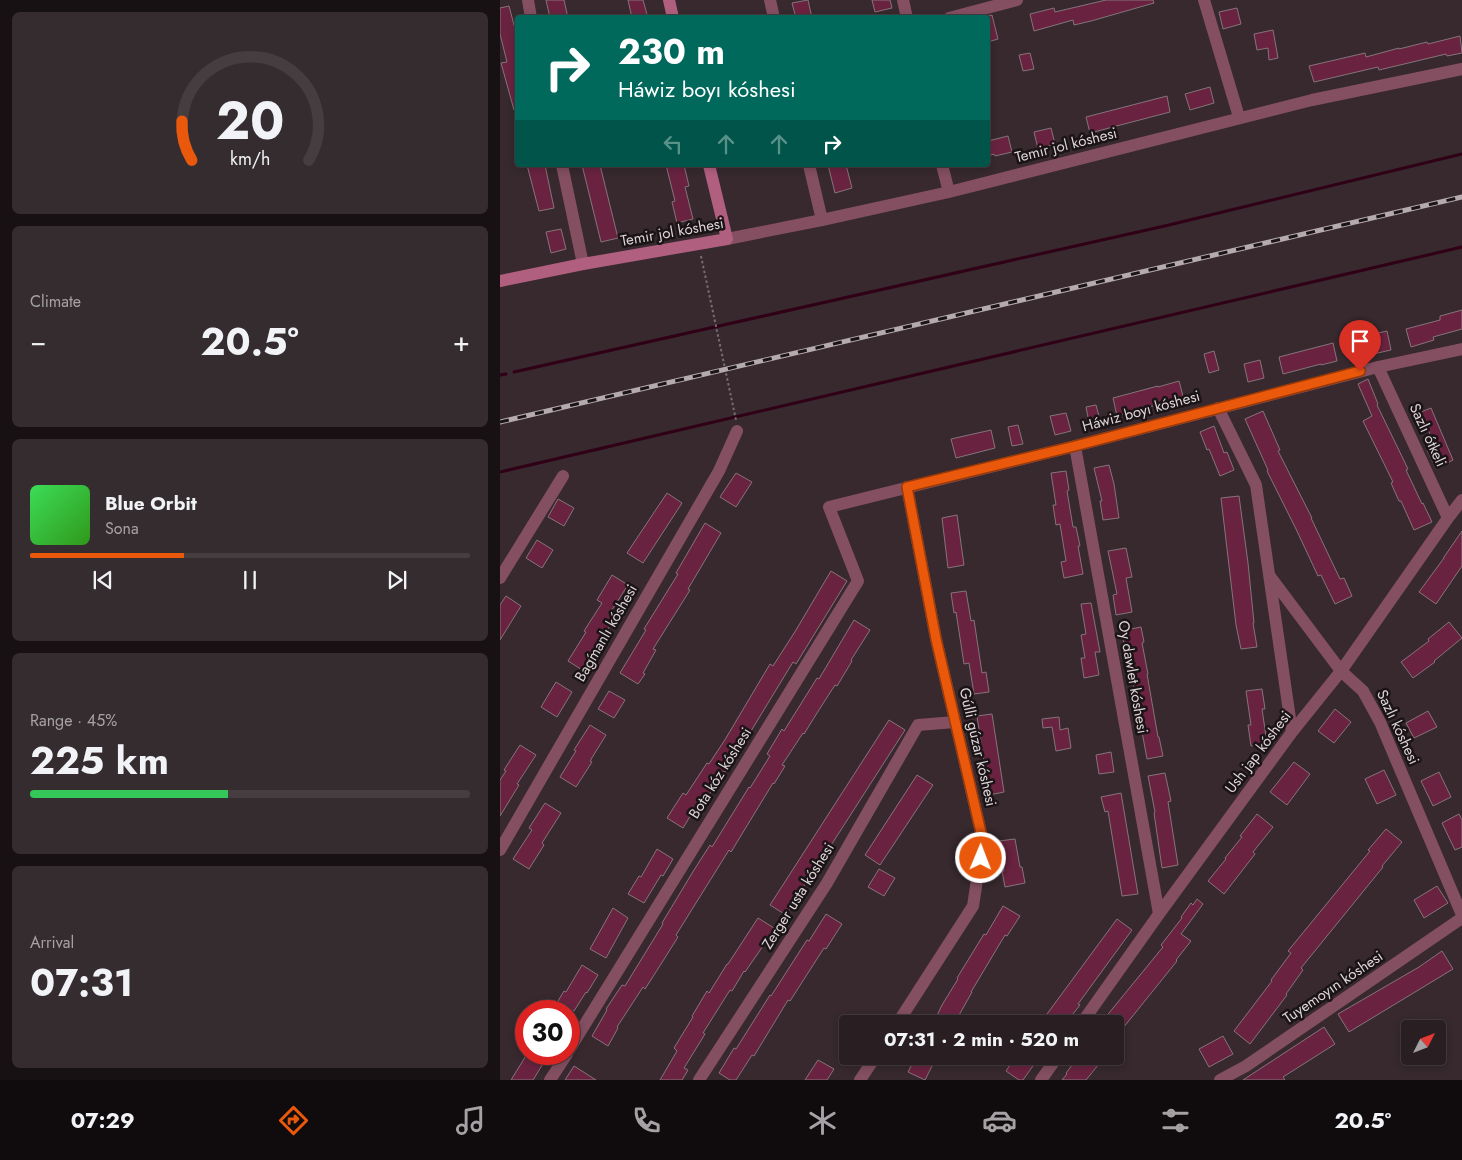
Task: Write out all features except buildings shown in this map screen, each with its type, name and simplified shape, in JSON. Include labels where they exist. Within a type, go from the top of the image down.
[{"type":"street","points":[[528,0],[530,15]]},
{"type":"street","points":[[669,0],[672,15]]},
{"type":"street","points":[[770,0],[773,15]]},
{"type":"street","points":[[903,0],[906,15]]},
{"type":"street","points":[[960,15],[1017,0]]},
{"type":"street","points":[[1204,0],[1239,117]]},
{"type":"street","name":"Temir jol kóshesi","points":[[500,281],[822,220],[949,192],[1239,117],[1462,69]]},
{"type":"street","points":[[562,167],[583,264]]},
{"type":"street","points":[[709,167],[727,239]]},
{"type":"street","points":[[809,167],[822,220]]},
{"type":"street","points":[[943,167],[949,192]]},
{"type":"street","name":"Háwiz boyı kóshesi","points":[[829,507],[1075,446],[1378,367],[1462,349]]},
{"type":"street","name":"Sazlı ótkeli","points":[[1378,367],[1448,518]]},
{"type":"street","name":"Sazlı kóshesi","points":[[1218,408],[1256,485],[1292,732]]},
{"type":"street","name":"Baǵmanlı kóshesi","points":[[500,850],[719,471],[737,431]]},
{"type":"street","name":"Oy dawlet kóshesi","points":[[1075,446],[1159,914]]},
{"type":"street","points":[[500,578],[563,476]]},
{"type":"street","name":"Gúlli gúzar kóshesi","points":[[903,1015],[973,906],[983,841],[936,639],[907,487]]},
{"type":"street","name":"Ush jap kóshesi","points":[[1087,1015],[1292,732],[1341,671],[1462,500]]},
{"type":"street","name":"Bota kóz kóshesi","points":[[580,1032],[858,581],[829,507]]},
{"type":"street","name":"Sazlı kóshesi","points":[[1269,575],[1341,671],[1363,691],[1380,722],[1462,916]]},
{"type":"street","name":"Zerger usta kóshesi","points":[[699,1080],[827,883],[918,725],[955,722]]},
{"type":"street","name":"Tuyemoyın kóshesi","points":[[1220,1080],[1246,1066],[1462,916]]},
{"type":"street","points":[[550,1080],[560,1065]]},
{"type":"street","points":[[860,1080],[870,1065]]},
{"type":"street","points":[[1041,1080],[1052,1065]]},
{"type":"path","points":[[699,244],[737,431]]},
{"type":"waterway","points":[[514,372],[1169,225],[1462,154]]},
{"type":"waterway","points":[[500,472],[1462,247]]},
{"type":"waterway","points":[[500,375],[506,374]]},
{"type":"railway","points":[[500,422],[1462,197]]},
{"type":"route","points":[[981,858],[983,841],[936,639],[907,487],[1075,446],[1360,371]]}]
